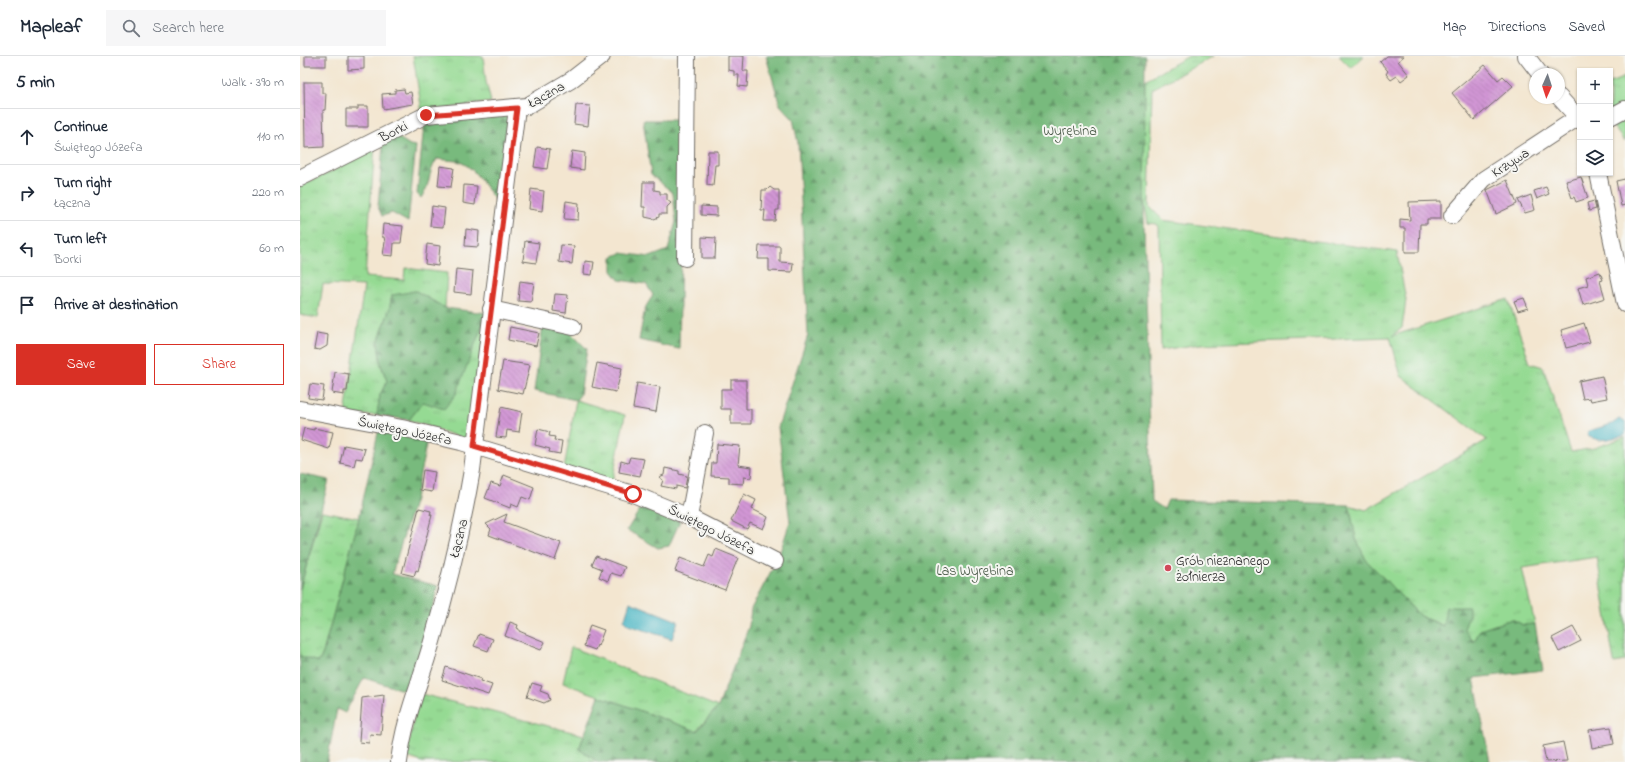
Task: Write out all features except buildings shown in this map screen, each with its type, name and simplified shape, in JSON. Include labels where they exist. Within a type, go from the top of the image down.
[{"type":"street","name":"Łączna","points":[[399,762],[405,724],[431,645],[464,519],[517,108],[537,101],[571,80],[602,56]]},
{"type":"street","points":[[685,258],[687,56]]},
{"type":"street","points":[[1526,56],[1535,68]]},
{"type":"street","name":"Krzywa","points":[[1565,104],[1577,119]]},
{"type":"street","name":"Borki","points":[[300,178],[426,115],[517,108]]},
{"type":"street","points":[[1613,116],[1625,109]]},
{"type":"street","name":"Krzywa","points":[[1452,216],[1484,179],[1577,121]]},
{"type":"street","points":[[1599,176],[1625,304]]},
{"type":"street","points":[[491,309],[573,327]]},
{"type":"street","name":"Świętego Józefa","points":[[300,409],[402,428],[474,446],[633,494],[689,517],[775,561]]},
{"type":"street","points":[[689,517],[705,433]]},
{"type":"green space","points":[[413,56],[483,56],[486,82],[491,102],[422,112]]},
{"type":"green space","name":"Las Wyrębina","points":[[766,56],[1145,56],[1144,223],[1152,501],[1164,509],[1168,500],[1349,505],[1356,539],[1366,560],[1420,616],[1443,626],[1446,607],[1469,607],[1469,616],[1464,629],[1474,642],[1480,630],[1512,619],[1523,625],[1535,624],[1543,670],[1474,678],[1490,762],[598,762],[579,749],[599,696],[697,731],[718,707],[749,626],[751,609],[778,558],[790,522],[778,427],[808,335],[798,143],[793,119],[780,105]]},
{"type":"green space","points":[[1189,56],[1214,56],[1152,89],[1149,206],[1163,220],[1397,252],[1406,300],[1402,328],[1392,336],[1508,299],[1530,363],[1543,367],[1571,452],[1594,448],[1625,437],[1625,661],[1614,663],[1597,557],[1522,568],[1535,624],[1523,625],[1512,619],[1481,630],[1474,642],[1463,629],[1469,616],[1443,626],[1420,616],[1366,560],[1356,539],[1349,505],[1366,510],[1487,440],[1401,376],[1390,337],[1200,344],[1161,350],[1159,227],[1157,224],[1148,223],[1143,195],[1145,80]]},
{"type":"green space","points":[[1339,56],[1364,56],[1351,68]]},
{"type":"green space","points":[[1625,77],[1625,105],[1613,112],[1613,104],[1613,82]]},
{"type":"green space","points":[[510,112],[499,205],[475,173],[463,163],[456,161],[437,159],[421,198],[417,194],[424,125],[428,120]]},
{"type":"green space","points":[[1625,119],[1625,142],[1613,127],[1613,123]]},
{"type":"green space","points":[[643,120],[684,120],[679,349],[639,340],[645,308],[653,295],[646,284],[619,280],[612,271],[612,257],[621,253],[650,257],[668,250],[676,222],[673,193],[651,175]]},
{"type":"green space","points":[[394,135],[410,145],[416,146],[408,222],[392,213],[382,216],[378,207],[383,144]]},
{"type":"green space","points":[[375,145],[365,277],[404,280],[405,268],[447,273],[445,308],[416,291],[392,296],[389,311],[378,343],[381,365],[387,381],[380,395],[377,415],[345,415],[364,286],[323,284],[318,318],[300,315],[300,186],[333,171]]},
{"type":"green space","points":[[416,291],[445,308],[487,313],[456,394],[444,409],[423,402],[409,420],[377,415],[380,395],[387,381],[381,365],[378,343],[389,311],[392,295]]},
{"type":"green space","points":[[487,313],[471,441],[409,420]]},
{"type":"green space","points":[[543,325],[568,330],[587,349],[580,395],[576,400],[534,391]]},
{"type":"green space","points":[[576,400],[625,415],[612,483],[564,469]]},
{"type":"green space","points":[[379,428],[427,440],[415,499],[392,574],[438,586],[425,640],[406,691],[364,678],[345,713],[337,709],[327,762],[300,762],[300,656],[319,662],[323,653],[359,518]]},
{"type":"green space","points":[[300,474],[329,480],[300,589]]},
{"type":"green space","points":[[642,506],[680,521],[669,546],[658,548],[627,530]]},
{"type":"green space","points":[[322,511],[359,518],[323,653],[319,662],[300,656],[300,589]]},
{"type":"green space","points":[[571,647],[718,707],[696,731],[563,683]]},
{"type":"green space","points":[[421,694],[584,735],[579,749],[598,762],[422,762],[407,757],[414,717]]},
{"type":"water","points":[[1619,419],[1625,422],[1625,435],[1599,440],[1589,437],[1587,433],[1588,431],[1612,424]]},
{"type":"water","points":[[630,602],[678,621],[672,639],[628,625],[624,621]]},
{"type":"place","name":"Grób nieznanego żołnierza","points":[[1168,568]]},
{"type":"route","points":[[426,115],[517,108],[474,446],[633,494]]},
{"type":"park label","name":"Wyrębina","points":[[1070,130]]}]
